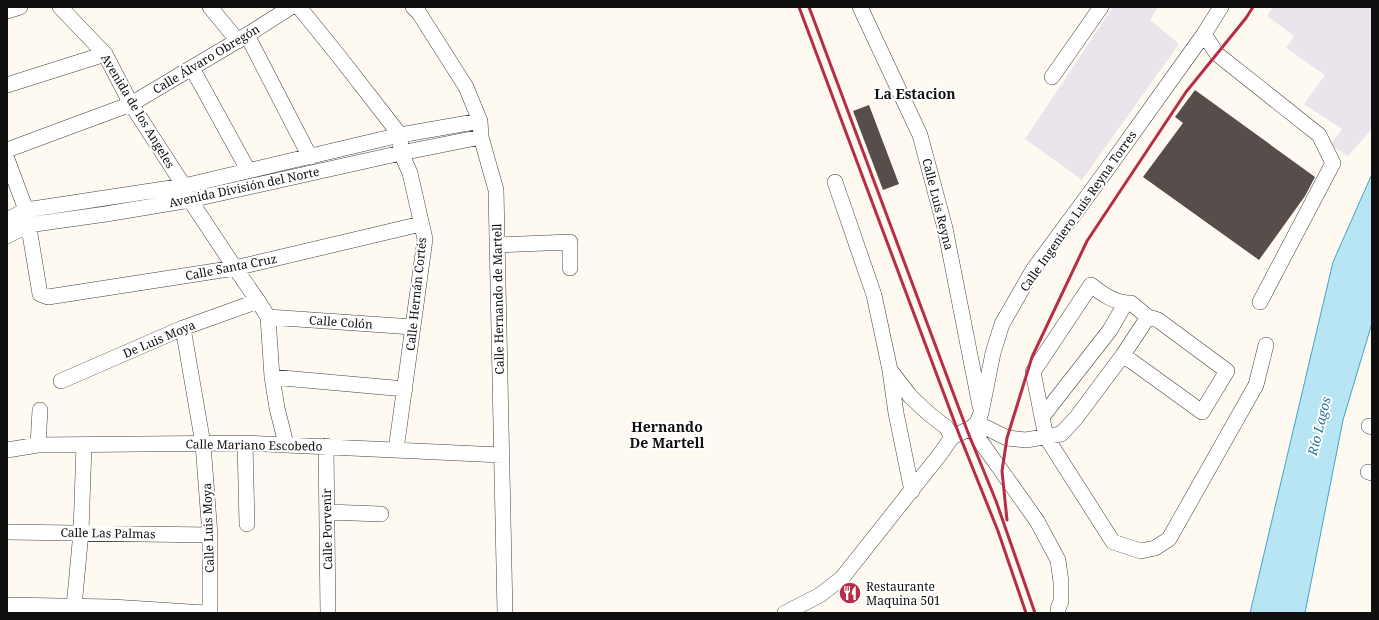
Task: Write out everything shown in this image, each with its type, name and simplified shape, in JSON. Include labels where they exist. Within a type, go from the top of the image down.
[{"type":"street","points":[[7,12],[20,7]]},
{"type":"street","name":"Avenida de los Angeles","points":[[60,7],[105,54],[131,104],[184,186],[190,200],[268,317],[272,377],[277,408],[286,444]]},
{"type":"street","points":[[210,7],[243,38],[310,157]]},
{"type":"street","name":"Calle Hernando de Martell","points":[[413,7],[419,13],[466,87],[480,120],[481,137],[496,190],[505,613]]},
{"type":"street","name":"Calle Luis Reyna","points":[[860,7],[920,135],[945,228],[976,422],[1037,521],[1058,560],[1061,582],[1061,601],[1058,612]]},
{"type":"street","points":[[1052,77],[1101,7]]},
{"type":"street","name":"Calle Ingeniero Luis Reyna Torres","points":[[976,422],[993,353],[1002,324],[1033,270],[1103,176],[1204,34],[1221,7]]},
{"type":"street","points":[[290,8],[341,59],[400,135]]},
{"type":"street","name":"Calle Álvaro Obregón","points":[[7,150],[131,104],[243,38],[290,8]]},
{"type":"street","points":[[1204,34],[1217,54],[1319,135],[1333,163],[1260,302]]},
{"type":"street","points":[[7,85],[105,54]]},
{"type":"street","points":[[192,68],[248,170]]},
{"type":"street","name":"Avenida División del Norte","points":[[7,220],[26,210],[184,186],[400,135],[480,120]]},
{"type":"street","name":"Calle Hernán Cortés","points":[[396,450],[425,239],[410,173],[401,152],[400,135]]},
{"type":"street","name":"Avenida División del Norte","points":[[7,236],[28,225],[190,200],[401,152],[481,137]]},
{"type":"street","points":[[7,159],[26,210],[28,225]]},
{"type":"street","points":[[835,182],[874,294],[890,370],[896,413],[912,491]]},
{"type":"street","name":"Calle Santa Cruz","points":[[28,225],[40,294],[48,297],[235,268],[421,224]]},
{"type":"street","points":[[497,245],[570,242],[570,268]]},
{"type":"street","points":[[1123,355],[1202,412],[1227,371],[1158,320],[1148,317],[1131,303],[1125,304],[1104,295],[1091,285],[1032,372],[1046,437],[1113,542],[1141,551],[1155,548],[1169,539],[1256,385],[1266,345]]},
{"type":"street","name":"De Luis Moya","points":[[61,381],[183,328],[258,301]]},
{"type":"street","points":[[1042,417],[1110,330],[1125,304]]},
{"type":"street","name":"Calle Colón","points":[[268,317],[413,327]]},
{"type":"street","points":[[785,613],[820,595],[842,578],[912,491],[952,437],[976,422],[1008,438],[1026,440],[1061,434],[1076,418],[1123,355],[1148,317]]},
{"type":"street","name":"Calle Luis Moya","points":[[183,328],[203,444],[210,535],[210,613]]},
{"type":"street","points":[[890,370],[910,396],[929,414],[946,427],[952,437]]},
{"type":"street","points":[[272,377],[405,389]]},
{"type":"street","points":[[38,445],[40,410]]},
{"type":"street","points":[[245,443],[247,524]]},
{"type":"street","name":"Calle Mariano Escobedo","points":[[7,450],[38,445],[245,443],[501,456]]},
{"type":"street","points":[[74,607],[81,532],[84,445]]},
{"type":"street","name":"Calle Porvenir","points":[[326,446],[328,613]]},
{"type":"street","points":[[327,512],[381,514]]},
{"type":"street","name":"Calle Las Palmas","points":[[7,532],[210,535]]},
{"type":"street","points":[[7,604],[111,610],[205,613]]},
{"type":"shaded area","points":[[1113,7],[1158,7],[1150,20],[1179,44],[1082,180],[1025,139]]},
{"type":"shaded area","points":[[1273,7],[1372,7],[1372,129],[1348,156],[1330,145],[1342,129],[1304,104],[1325,75],[1286,48],[1294,36],[1267,16]]},
{"type":"water","name":"Río Lagos","points":[[1372,174],[1372,323],[1343,420],[1305,613],[1250,613],[1333,262]]},
{"type":"building","points":[[1195,90],[1315,177],[1305,196],[1259,260],[1143,177],[1183,123],[1175,117]]},
{"type":"building","points":[[869,105],[899,184],[883,190],[853,111]]},
{"type":"building","name":"Restaurante Maquina 501","points":[[850,582],[857,588],[850,597],[844,588]]},
{"type":"railway","points":[[799,7],[959,434],[998,531],[1026,613]]},
{"type":"railway","points":[[809,7],[967,430],[996,501],[1035,613]]},
{"type":"railway","points":[[1007,520],[1002,471],[1007,438],[1032,357],[1087,241],[1186,92],[1246,18],[1253,7]]},
{"type":"place","name":"Restaurante Maquina 501","points":[[850,593]]},
{"type":"district","name":"La Estacion","points":[[915,93]]},
{"type":"district","name":"Hernando De Martell","points":[[667,434]]}]
